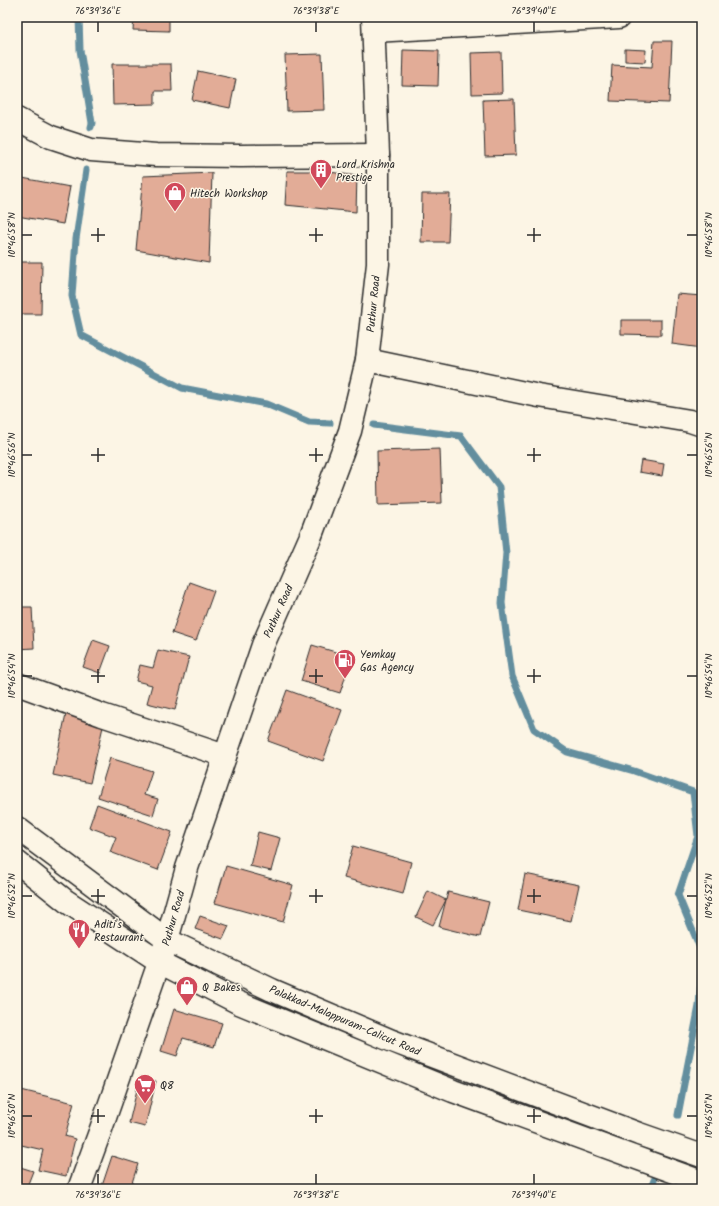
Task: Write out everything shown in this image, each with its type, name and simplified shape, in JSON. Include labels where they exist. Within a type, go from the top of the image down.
[{"type":"main road","points":[[374,24],[619,17]]},
{"type":"main road","name":"Puthur Road","points":[[79,1189],[102,1129],[167,940],[187,868],[263,645],[310,538],[350,431],[367,360],[378,264],[378,155],[374,24]]},
{"type":"main road","points":[[17,119],[51,137],[91,150],[156,155],[378,155]]},
{"type":"main road","points":[[367,360],[539,396],[690,421],[702,425]]},
{"type":"main road","points":[[17,684],[102,715],[225,756]]},
{"type":"main road","name":"Palakkad-Malappuram-Calicut Road","points":[[17,828],[167,940],[272,990],[392,1041],[639,1134],[702,1156]]},
{"type":"main road","points":[[17,862],[66,901],[159,962],[239,1003],[453,1091],[702,1182]]},
{"type":"building","points":[[134,17],[169,17],[169,31],[133,30]]},
{"type":"building","points":[[654,41],[672,41],[669,103],[610,101],[612,65],[652,67]]},
{"type":"building","points":[[625,49],[646,50],[645,62],[625,61]]},
{"type":"building","points":[[403,50],[439,51],[438,86],[402,85]]},
{"type":"building","points":[[501,52],[502,93],[472,94],[471,53]]},
{"type":"building","points":[[322,54],[324,110],[287,111],[285,55]]},
{"type":"building","points":[[112,64],[171,64],[172,91],[155,91],[155,104],[113,105]]},
{"type":"building","points":[[198,71],[236,79],[230,108],[192,100]]},
{"type":"building","points":[[514,99],[516,155],[485,156],[483,100]]},
{"type":"building","name":"Lord Krishna Prestige","points":[[287,171],[323,171],[357,176],[356,212],[285,205]]},
{"type":"building","name":"Hitech Workshop","points":[[212,173],[209,263],[136,250],[143,176]]},
{"type":"building","points":[[22,178],[70,187],[63,224],[17,216],[17,206]]},
{"type":"building","points":[[422,194],[450,194],[448,242],[421,242]]},
{"type":"building","points":[[17,262],[42,262],[41,314],[17,314]]},
{"type":"building","points":[[677,294],[702,296],[702,348],[672,344]]},
{"type":"building","points":[[621,320],[661,320],[661,335],[621,334]]},
{"type":"building","points":[[440,449],[442,503],[378,505],[377,451]]},
{"type":"building","points":[[641,460],[664,464],[662,476],[639,472]]},
{"type":"building","points":[[189,582],[214,591],[196,641],[172,633]]},
{"type":"building","points":[[17,607],[32,607],[34,648],[17,649]]},
{"type":"building","points":[[93,640],[110,646],[100,673],[83,667]]},
{"type":"building","points":[[312,645],[352,657],[340,693],[301,681]]},
{"type":"building","points":[[158,650],[189,657],[175,710],[147,703],[152,685],[136,681],[140,665],[153,668]]},
{"type":"building","points":[[287,690],[342,710],[323,761],[268,741]]},
{"type":"building","points":[[67,709],[105,718],[90,783],[53,775]]},
{"type":"building","points":[[110,758],[152,771],[144,795],[158,799],[153,815],[98,797]]},
{"type":"building","points":[[97,804],[172,832],[158,870],[110,852],[116,837],[89,827]]},
{"type":"building","points":[[258,832],[280,838],[271,871],[250,866]]},
{"type":"building","points":[[353,846],[411,862],[403,894],[344,878]]},
{"type":"building","points":[[226,866],[293,885],[283,922],[215,903]]},
{"type":"building","points":[[525,874],[579,885],[571,921],[518,910]]},
{"type":"building","points":[[428,891],[446,900],[433,925],[416,917]]},
{"type":"building","points":[[448,892],[489,902],[480,937],[439,927]]},
{"type":"building","points":[[200,916],[229,926],[223,939],[195,929]]},
{"type":"building","points":[[174,1009],[222,1023],[214,1047],[183,1038],[177,1056],[161,1051]]},
{"type":"building","points":[[140,1077],[156,1081],[145,1127],[129,1123]]},
{"type":"building","points":[[17,1089],[74,1103],[65,1136],[75,1139],[66,1176],[38,1170],[43,1150],[17,1144]]},
{"type":"building","points":[[112,1156],[138,1164],[130,1189],[101,1189]]},
{"type":"building","points":[[17,1166],[33,1171],[26,1189],[17,1189]]},
{"type":"waterway","points":[[79,17],[80,50],[92,123],[91,127]]},
{"type":"waterway","points":[[86,170],[76,239],[72,296],[81,335],[182,388],[266,404],[309,422],[330,423]]},
{"type":"waterway","points":[[374,425],[461,436],[499,487],[506,553],[502,603],[512,676],[534,729],[567,752],[634,771],[693,792],[698,836],[678,895],[702,953]]},
{"type":"waterway","points":[[678,1115],[699,1006],[702,965]]},
{"type":"waterway","points":[[651,1189],[654,1180]]},
{"type":"place","name":"Lord Krishna Prestige","points":[[321,190]]},
{"type":"place","name":"Hitech Workshop","points":[[175,212]]},
{"type":"place","name":"Yemkay Gas Agency","points":[[345,680]]},
{"type":"place","name":"Aditi's Restaurant","points":[[79,950]]},
{"type":"place","name":"Q Bakes","points":[[187,1006]]},
{"type":"place","name":"Q8","points":[[145,1104]]}]
